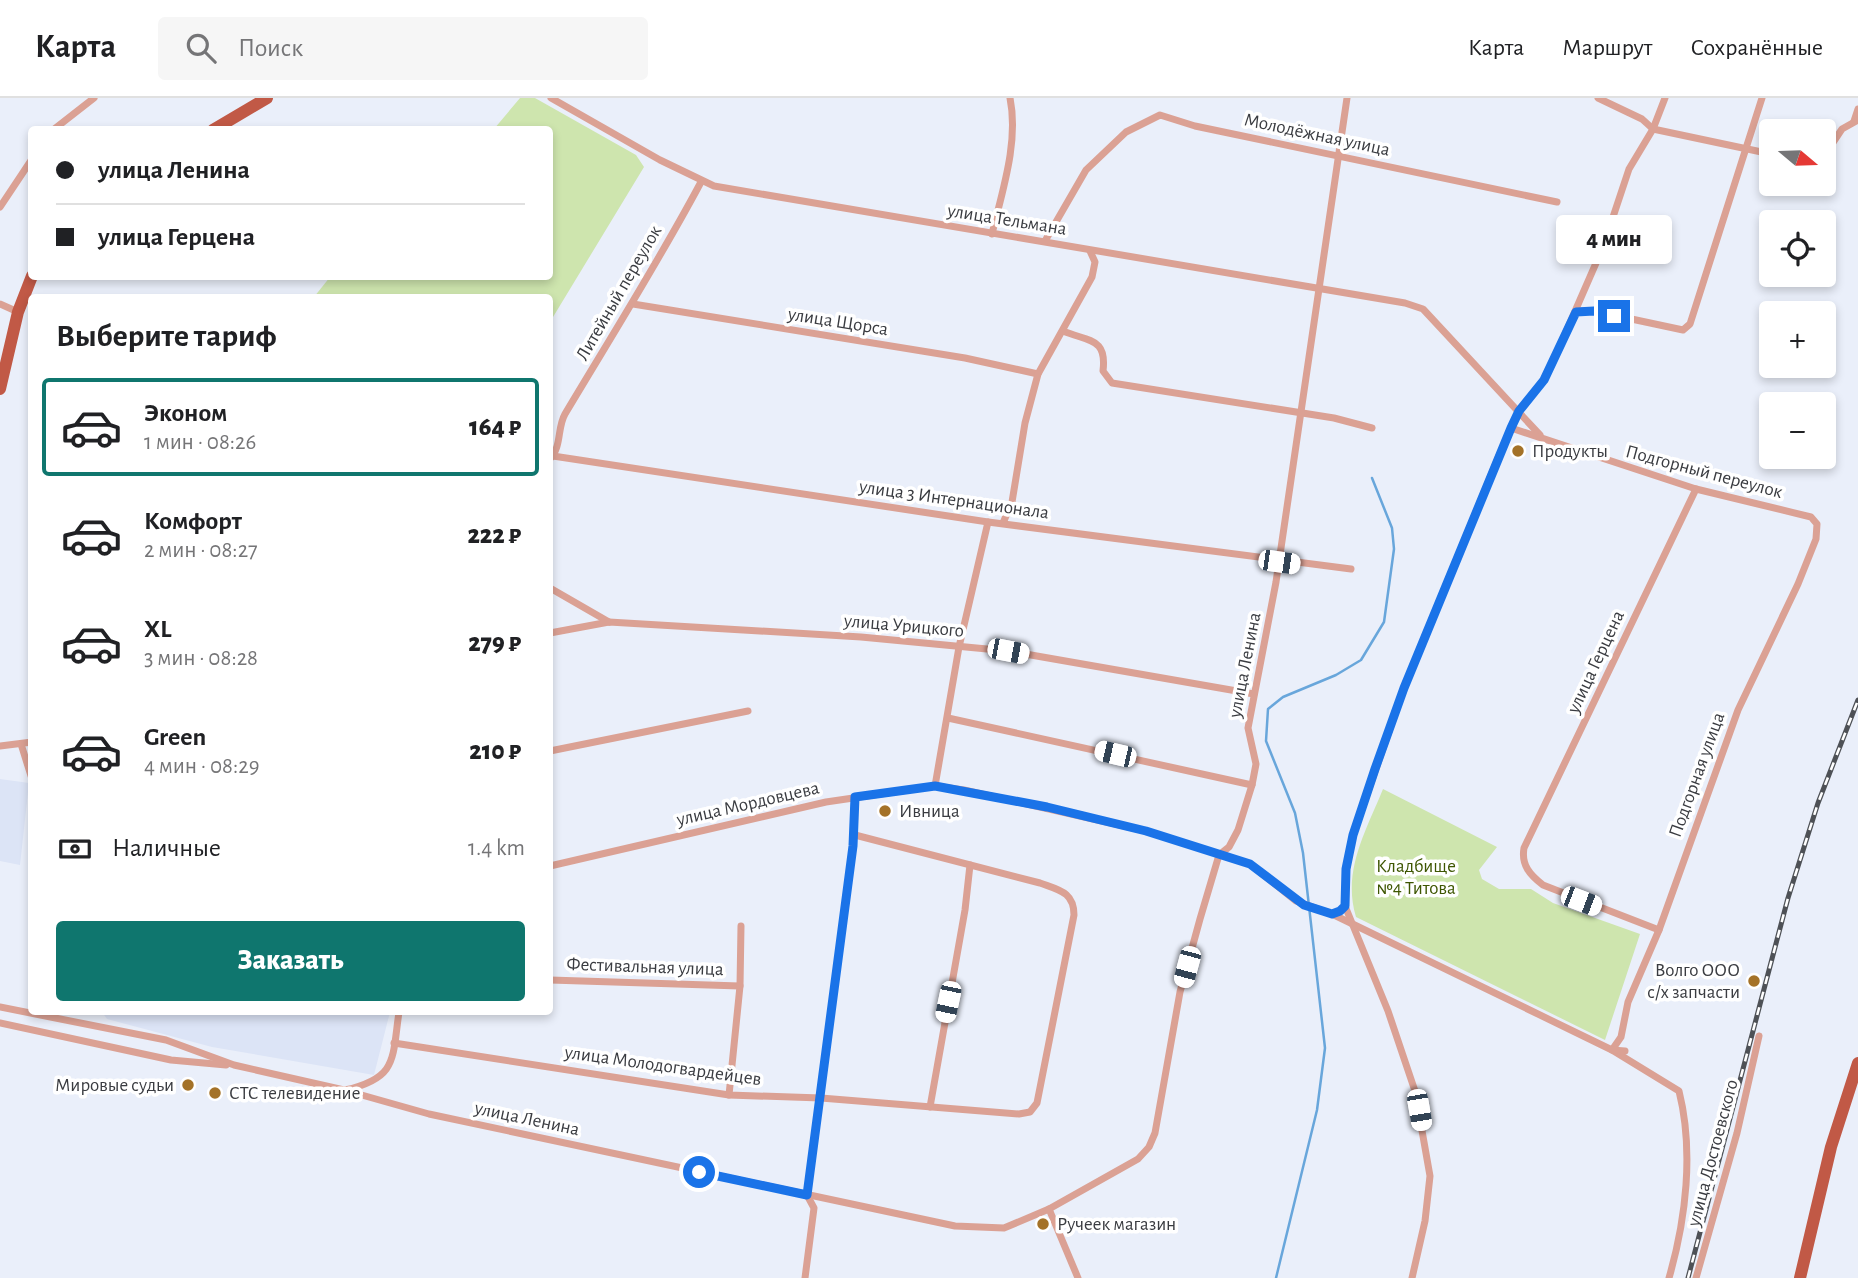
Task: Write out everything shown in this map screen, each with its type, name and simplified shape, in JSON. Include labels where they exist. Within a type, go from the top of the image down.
[{"type":"main road","points":[[220,126],[267,98]]},
{"type":"main road","points":[[0,389],[18,312],[30,280]]},
{"type":"main road","points":[[1800,1278],[1831,1147],[1858,1063]]},
{"type":"street","points":[[58,126],[94,98]]},
{"type":"street","name":"улица Тельмана","points":[[551,98],[701,182],[1090,251],[1321,288],[1405,303],[1423,309],[1545,440]]},
{"type":"street","points":[[992,234],[1007,172],[1011,138],[1010,98]]},
{"type":"street","name":"улица Ленина","points":[[40,1015],[166,1040],[234,1065],[344,1090],[429,1114],[955,1226],[1004,1228],[1049,1209],[1123,1170],[1149,1147],[1155,1133],[1181,992],[1219,855],[1229,848],[1238,830],[1252,785],[1256,764],[1248,728],[1266,645],[1321,288],[1347,98]]},
{"type":"street","points":[[1598,98],[1642,119],[1653,129],[1759,152]]},
{"type":"street","points":[[1412,1278],[1426,1221],[1430,1188],[1419,1110],[1388,1011],[1366,953],[1349,923],[1345,906],[1346,869],[1353,835],[1404,688],[1511,428],[1519,411],[1544,380],[1576,312],[1604,247],[1629,169],[1653,129],[1664,98]]},
{"type":"street","points":[[1576,312],[1594,311],[1683,330],[1690,324],[1762,98]]},
{"type":"street","points":[[1836,138],[1842,129],[1856,120],[1858,109]]},
{"type":"street","name":"Молодёжная улица","points":[[1045,241],[1086,170],[1126,132],[1160,115],[1195,126],[1557,202]]},
{"type":"street","points":[[0,207],[28,165]]},
{"type":"street","name":"Литейный переулок","points":[[553,453],[558,443],[562,418],[633,304],[701,182]]},
{"type":"street","points":[[1003,523],[1012,502],[1025,423],[1038,374],[1092,277],[1095,262],[1090,251]]},
{"type":"street","points":[[0,304],[18,312]]},
{"type":"street","name":"улица Щорса","points":[[633,304],[965,358],[1038,374]]},
{"type":"street","points":[[1063,331],[1102,347],[1105,354],[1103,371],[1112,383],[1302,412],[1372,428]]},
{"type":"street","name":"Подгорный переулок","points":[[1511,428],[1696,489],[1811,517]]},
{"type":"street","name":"улица 3 Интернационала","points":[[553,457],[988,522],[1279,562],[1351,569]]},
{"type":"street","name":"улица Герцена","points":[[1659,930],[1543,885],[1531,876],[1522,859],[1524,848],[1696,489]]},
{"type":"street","name":"Подгорная улица","points":[[1612,1050],[1621,1037],[1628,1002],[1659,930],[1738,710],[1816,539],[1817,524],[1811,517]]},
{"type":"street","points":[[935,786],[959,647],[988,522]]},
{"type":"street","points":[[553,590],[609,622]]},
{"type":"street","name":"улица Урицкого","points":[[553,631],[609,622],[861,637],[1008,651],[1254,694]]},
{"type":"street","points":[[553,750],[748,711]]},
{"type":"street","points":[[948,718],[1252,785]]},
{"type":"street","points":[[0,746],[28,743]]},
{"type":"street","points":[[21,744],[28,766]]},
{"type":"street","name":"улица Мордовцева","points":[[553,865],[855,797],[935,786],[1121,825],[1250,864],[1304,905],[1349,923]]},
{"type":"street","points":[[805,1278],[814,1208],[807,1195],[855,835],[855,797]]},
{"type":"street","name":"улица Молодогвардейцев","points":[[394,1043],[730,1095],[821,1098],[1019,1114],[1030,1112],[1037,1103],[1074,915],[1072,898],[1065,892],[855,835]]},
{"type":"street","points":[[930,1107],[965,911],[970,865]]},
{"type":"street","points":[[1332,914],[1345,906]]},
{"type":"street","points":[[1349,923],[1612,1050],[1679,1091],[1684,1112],[1686,1175],[1677,1252],[1669,1278]]},
{"type":"street","name":"Фестивальная улица","points":[[730,1095],[740,986],[741,926]]},
{"type":"street","name":"Фестивальная улица","points":[[553,980],[740,986]]},
{"type":"street","name":"улица Ленина","points":[[0,1007],[28,1013]]},
{"type":"street","points":[[344,1090],[383,1076],[390,1065],[399,1015]]},
{"type":"street","points":[[0,1023],[171,1060],[234,1065]]},
{"type":"street","name":"улица Достоевского","points":[[1696,1278],[1737,1133],[1759,1036]]},
{"type":"street","points":[[1612,1050],[1625,1051]]},
{"type":"street","points":[[1049,1209],[1078,1278]]},
{"type":"shaded area","points":[[0,779],[28,783],[20,865],[0,861]]},
{"type":"shaded area","points":[[104,1015],[389,1015],[374,1075],[212,1047],[107,1019]]},
{"type":"green space","points":[[520,98],[535,98],[636,155],[644,167],[553,317],[553,294],[316,294],[328,280],[553,280],[553,126],[497,126]]},
{"type":"green space","name":"Кладбище №4 Титова","points":[[1383,789],[1497,847],[1479,870],[1482,879],[1499,889],[1531,889],[1553,903],[1640,934],[1605,1040],[1356,917],[1352,900],[1354,867],[1363,836]]},
{"type":"waterway","points":[[1276,1278],[1317,1110],[1325,1048],[1303,853],[1295,813],[1266,741],[1268,709],[1283,697],[1336,675],[1361,660],[1384,622],[1394,549],[1392,528],[1372,478]]},
{"type":"railway","points":[[1688,1278],[1788,898],[1818,803],[1858,700]]},
{"type":"place","name":"Продукты","points":[[1518,451]]},
{"type":"place","name":"Ивница","points":[[885,811]]},
{"type":"place","name":"Волго ООО с/х запчасти","points":[[1754,981]]},
{"type":"place","name":"Мировые судьи","points":[[188,1085]]},
{"type":"place","name":"СТС телевидение","points":[[215,1093]]},
{"type":"place","name":"Ручеек магазин","points":[[1043,1224]]},
{"type":"route","points":[[699,1172],[807,1195],[855,835],[855,797],[935,786],[1047,807],[1146,831],[1250,864],[1296,901],[1332,914],[1340,911],[1345,906],[1346,869],[1353,835],[1375,769],[1404,688],[1511,428],[1519,411],[1530,402],[1544,380],[1576,312],[1594,311],[1614,316]]}]
